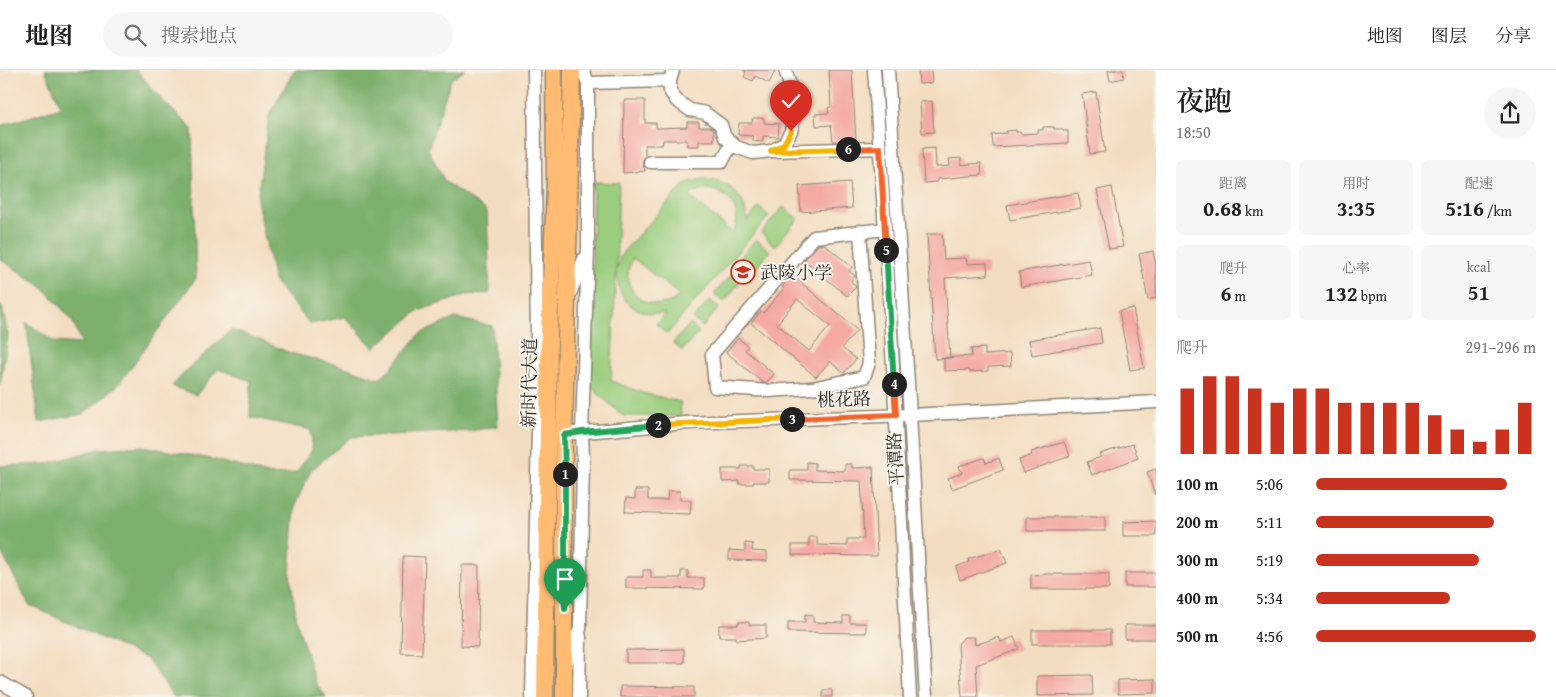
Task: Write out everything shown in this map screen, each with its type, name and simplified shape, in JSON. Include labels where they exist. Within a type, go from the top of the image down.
[{"type":"main road","name":"新时代大道","points":[[545,697],[549,333],[555,186],[554,70]]},
{"type":"main road","name":"新时代大道","points":[[564,697],[564,435],[572,70]]},
{"type":"street","points":[[532,697],[538,432],[534,70]]},
{"type":"street","points":[[771,151],[784,144],[791,131],[795,116],[796,104],[785,70]]},
{"type":"street","name":"平潭路","points":[[874,70],[896,415],[910,697]]},
{"type":"street","name":"平潭路","points":[[888,70],[926,697]]},
{"type":"street","points":[[580,697],[584,458],[582,432],[588,248],[586,76],[671,76],[670,91],[676,100],[690,110],[705,113],[721,125],[725,137],[732,144],[753,153],[880,148]]},
{"type":"street","points":[[650,162],[722,162],[732,144]]},
{"type":"street","points":[[860,231],[869,362],[864,377],[812,388],[778,390],[715,387],[712,354],[814,236],[860,231],[884,229]]},
{"type":"street","points":[[568,301],[588,248]]},
{"type":"street","name":"桃花路","points":[[564,435],[686,423],[1156,402]]},
{"type":"street","points":[[565,667],[580,629]]},
{"type":"street","points":[[533,679],[539,697]]},
{"type":"street","points":[[0,682],[25,697]]},
{"type":"street","points":[[0,693],[25,697]]},
{"type":"green space","points":[[45,70],[136,70],[163,101],[192,129],[196,278],[118,385],[83,414],[39,422],[26,322],[54,342],[82,344],[72,320],[44,288],[0,259],[0,126],[61,107]]},
{"type":"green space","points":[[294,70],[465,70],[451,79],[428,149],[445,182],[487,211],[490,293],[466,295],[418,311],[374,348],[345,317],[310,324],[274,281],[257,200],[269,116]]},
{"type":"green space","points":[[702,179],[727,185],[734,190],[743,203],[747,221],[759,207],[769,216],[667,334],[656,324],[665,313],[647,313],[630,305],[621,292],[616,272],[611,381],[643,393],[680,402],[681,416],[623,416],[591,387],[593,182],[619,183],[616,271],[624,251],[687,183]],"holes":[[[705,189],[721,193],[732,203],[736,217],[733,233],[689,196]],[[633,258],[679,295],[679,296],[668,302],[658,304],[648,303],[639,298],[632,290],[628,281],[628,270]]]},
{"type":"green space","points":[[783,207],[798,219],[775,246],[761,233]]},
{"type":"green space","points":[[756,239],[770,251],[748,278],[733,265]]},
{"type":"green space","points":[[731,275],[740,282],[724,302],[714,294]]},
{"type":"green space","points":[[710,300],[719,308],[703,327],[693,319]]},
{"type":"green space","points":[[0,305],[8,335],[0,385]]},
{"type":"green space","points":[[455,318],[492,326],[498,426],[470,431],[351,437],[311,470],[295,505],[290,573],[297,622],[315,682],[326,697],[174,697],[147,659],[29,605],[0,550],[0,466],[46,464],[99,449],[143,446],[211,459],[272,475],[296,473],[312,450],[311,430],[250,417],[251,381],[218,369],[196,395],[172,386],[231,330],[290,353],[345,367],[379,379],[420,334]]},
{"type":"green space","points":[[690,324],[699,332],[682,351],[673,343]]},
{"type":"building","points":[[743,70],[776,70],[769,83],[755,76],[753,81],[744,77],[746,72]]},
{"type":"building","points":[[829,70],[852,70],[856,141],[833,141],[831,125],[816,126],[815,114],[829,113],[828,108],[831,107]]},
{"type":"building","points":[[918,70],[931,70],[932,83],[919,84]]},
{"type":"building","points":[[1108,70],[1123,70],[1124,78],[1110,81]]},
{"type":"building","points":[[1096,92],[1105,152],[1090,154],[1082,94]]},
{"type":"building","points":[[624,100],[645,100],[645,123],[656,123],[656,128],[687,127],[687,122],[699,122],[699,127],[710,127],[714,130],[714,141],[699,141],[699,146],[687,146],[687,140],[663,140],[662,145],[645,145],[645,156],[642,162],[645,171],[623,173]]},
{"type":"building","points":[[932,101],[934,132],[922,133],[920,102]]},
{"type":"building","points":[[753,118],[764,118],[764,123],[779,124],[778,137],[763,136],[763,142],[753,141],[753,136],[738,135],[739,123],[752,123]]},
{"type":"building","points":[[1043,127],[1054,127],[1054,129],[1068,131],[1068,143],[993,147],[992,135],[1016,130],[1016,132],[1021,134],[1038,133],[1038,130],[1043,130]]},
{"type":"building","points":[[935,148],[936,167],[950,166],[949,159],[961,158],[961,165],[981,163],[982,175],[937,179],[937,182],[924,183],[922,149]]},
{"type":"building","points":[[850,182],[852,208],[801,212],[799,186]]},
{"type":"building","points":[[1112,187],[1123,247],[1109,249],[1097,190]]},
{"type":"building","points":[[1078,193],[1081,208],[1010,220],[1007,205]]},
{"type":"building","points":[[927,234],[942,234],[944,259],[966,258],[967,264],[987,263],[988,275],[945,278],[950,358],[935,359]]},
{"type":"building","points":[[824,244],[852,267],[849,271],[855,276],[851,281],[856,287],[847,296],[804,260],[818,245]]},
{"type":"building","points":[[1153,251],[1156,265],[1156,298],[1148,300],[1139,254]]},
{"type":"building","points":[[1089,260],[1092,275],[1021,287],[1019,272]]},
{"type":"building","points":[[792,275],[857,330],[842,348],[856,359],[844,373],[830,361],[816,377],[751,323],[761,311],[763,313],[784,288],[782,287]],"holes":[[[797,299],[830,326],[809,351],[777,324]]]},
{"type":"building","points":[[1133,308],[1144,368],[1130,370],[1119,311]]},
{"type":"building","points":[[1100,328],[1102,343],[1032,355],[1029,340]]},
{"type":"building","points":[[738,338],[748,346],[745,350],[774,374],[766,383],[762,382],[726,352]]},
{"type":"building","points":[[985,348],[985,355],[1010,353],[1011,366],[988,367],[988,371],[944,371],[944,358],[972,356],[971,349]]},
{"type":"building","points":[[1064,442],[1070,456],[1023,473],[1019,460],[1032,455],[1031,452]]},
{"type":"building","points":[[1133,444],[1138,458],[1092,475],[1087,462],[1101,457],[1099,454]]},
{"type":"building","points":[[984,458],[986,463],[999,458],[1003,470],[952,489],[948,478],[962,473],[959,466]]},
{"type":"building","points":[[807,462],[815,463],[815,470],[845,471],[845,464],[852,464],[852,468],[873,467],[877,556],[792,555],[792,545],[809,545],[809,537],[817,537],[817,545],[847,546],[847,539],[864,539],[861,481],[790,480],[790,470],[807,470]]},
{"type":"building","points":[[741,466],[753,466],[753,469],[769,469],[769,482],[739,484],[739,481],[722,482],[722,469],[741,469]]},
{"type":"building","points":[[1156,469],[1156,495],[1155,495],[1147,472]]},
{"type":"building","points":[[635,490],[648,490],[648,500],[667,500],[668,491],[680,491],[680,500],[691,500],[690,514],[625,512],[626,498],[635,499]]},
{"type":"building","points":[[1027,517],[1105,517],[1105,531],[1027,531]]},
{"type":"building","points":[[1156,521],[1156,536],[1123,536],[1123,522]]},
{"type":"building","points":[[745,543],[753,544],[752,551],[767,552],[767,561],[729,560],[729,550],[745,551]]},
{"type":"building","points":[[1001,549],[1007,563],[960,580],[956,567],[969,562],[968,559]]},
{"type":"building","points":[[403,556],[425,557],[422,654],[401,653]]},
{"type":"building","points":[[462,565],[479,565],[478,647],[461,646]]},
{"type":"building","points":[[643,570],[651,570],[651,578],[681,578],[681,571],[688,571],[688,578],[704,578],[704,589],[626,588],[626,577],[643,577]]},
{"type":"building","points":[[1125,573],[1156,573],[1156,587],[1125,587]]},
{"type":"building","points":[[1109,574],[1109,589],[1031,589],[1031,575]]},
{"type":"building","points":[[805,614],[813,615],[813,622],[843,623],[843,616],[850,616],[850,623],[866,623],[866,633],[788,632],[788,622],[805,622]]},
{"type":"building","points":[[738,622],[749,622],[749,625],[766,625],[766,638],[736,640],[736,637],[719,637],[719,625],[738,625]]},
{"type":"building","points":[[1125,625],[1156,625],[1156,639],[1125,639]]},
{"type":"building","points":[[1032,630],[1110,630],[1110,644],[1032,644]]},
{"type":"building","points":[[964,637],[974,637],[975,645],[999,637],[1001,642],[1014,637],[1019,649],[976,665],[978,697],[962,697],[958,644]]},
{"type":"building","points":[[684,649],[684,663],[626,663],[626,650]]},
{"type":"building","points":[[1092,675],[1093,695],[1037,696],[1037,676]]},
{"type":"building","points":[[1155,679],[1155,693],[1118,694],[1118,680]]},
{"type":"building","points":[[620,686],[694,687],[694,697],[620,697]]},
{"type":"building","points":[[823,690],[832,690],[832,697],[823,697]]},
{"type":"place","name":"武陵小学","points":[[743,272]]},
{"type":"route","points":[[565,609],[564,435],[686,423],[896,415],[880,148],[771,151],[784,144],[791,131]]}]
